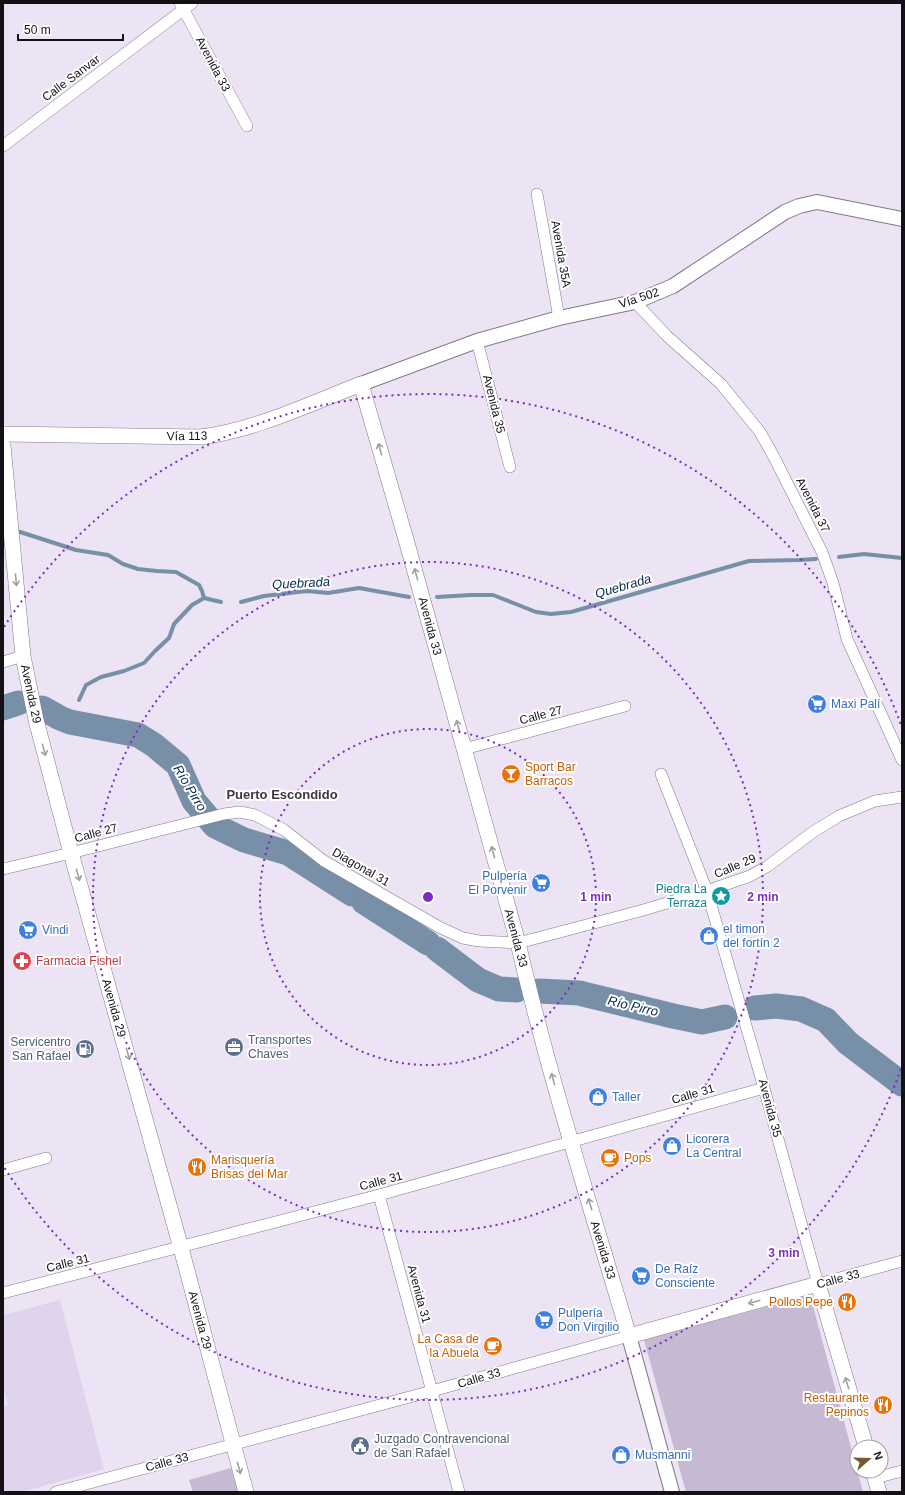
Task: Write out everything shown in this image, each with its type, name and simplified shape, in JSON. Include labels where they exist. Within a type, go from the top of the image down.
[{"type":"main road","name":"Vía 113","points":[[3,434],[200,437],[220,434],[269,420],[361,384]]},
{"type":"main road","name":"Avenida 33","points":[[361,384],[407,543],[518,943],[531,997],[571,1143],[629,1336]]},
{"type":"main road","name":"Avenida 29","points":[[3,446],[24,656],[36,720],[71,853],[181,1248],[246,1492]]},
{"type":"main road","name":"Calle 33","points":[[629,1336],[818,1284]]},
{"type":"main road","name":"Avenida 35","points":[[818,1284],[864,1439]]},
{"type":"street","name":"Avenida 33","points":[[185,5],[247,126]]},
{"type":"street","name":"Calle Sanvar","points":[[3,146],[185,5]]},
{"type":"street","name":"Avenida 35A","points":[[537,194],[559,318]]},
{"type":"street","name":"Vía 502","points":[[361,384],[478,341],[559,318],[634,302],[673,286],[785,212],[799,206],[817,202],[902,219]]},
{"type":"street","name":"Avenida 37","points":[[634,302],[667,336],[721,384],[760,432],[774,456],[822,552],[833,583],[847,639],[902,760]]},
{"type":"street","name":"Avenida 35","points":[[478,341],[510,467]]},
{"type":"street","points":[[3,662],[24,656]]},
{"type":"street","name":"Calle 27","points":[[464,749],[625,706]]},
{"type":"street","name":"Avenida 35","points":[[661,774],[707,891],[764,1088],[818,1284]]},
{"type":"street","name":"Calle 29","points":[[518,943],[591,925],[707,891],[750,876],[768,866],[813,832],[839,816],[875,802],[902,797]]},
{"type":"street","name":"Diagonal 31","points":[[194,821],[240,812],[255,814],[284,830],[324,861],[441,928],[463,938],[479,942],[518,943]]},
{"type":"street","name":"Calle 27","points":[[3,868],[71,853],[194,821]]},
{"type":"street","name":"Calle 31","points":[[3,1293],[181,1248],[379,1195],[571,1143],[764,1088]]},
{"type":"street","points":[[3,1170],[46,1158]]},
{"type":"street","name":"Avenida 31","points":[[379,1195],[460,1492]]},
{"type":"street","name":"Calle 33","points":[[818,1284],[902,1261]]},
{"type":"street","name":"Avenida 33","points":[[629,1336],[672,1492]]},
{"type":"street","name":"Calle 33","points":[[56,1492],[432,1391],[629,1336]]},
{"type":"street","points":[[876,1480],[902,1471]]},
{"type":"shaded area","points":[[810,1295],[849,1440],[849,1479],[860,1479],[863,1492],[686,1492],[644,1340]]},
{"type":"shaded area","points":[[60,1300],[104,1469],[22,1492],[3,1492],[3,1406],[8,1405],[3,1386],[3,1315]]},
{"type":"shaded area","points":[[231,1468],[238,1492],[193,1492],[189,1480]]},
{"type":"waterway","points":[[14,530],[76,550],[108,555],[123,564],[138,569],[176,572],[199,585],[204,598]]},
{"type":"waterway","name":"Quebrada","points":[[839,557],[864,554],[902,558]]},
{"type":"waterway","name":"Quebrada","points":[[437,597],[493,595],[536,612],[551,614],[571,612],[749,561],[816,559]]},
{"type":"waterway","name":"Quebrada","points":[[241,602],[264,596],[307,591],[328,593],[359,588],[409,597]]},
{"type":"waterway","name":"Quebrada","points":[[79,700],[86,685],[101,677],[124,671],[144,663],[169,638],[174,624],[192,605],[204,598],[221,602]]},
{"type":"waterway","name":"Río Pirro","points":[[3,708],[18,703]]},
{"type":"waterway","name":"Río Pirro","points":[[42,708],[70,722],[138,735],[154,745],[178,765],[194,801],[215,826],[244,840],[288,853],[352,894]]},
{"type":"waterway","name":"Quebrada","points":[[60,718],[68,713]]},
{"type":"waterway","name":"Río Pirro","points":[[364,902],[428,943]]},
{"type":"waterway","name":"Río Pirro","points":[[437,949],[478,980],[499,989],[517,990]]},
{"type":"waterway","name":"Río Pirro","points":[[539,991],[579,993],[702,1022],[725,1017]]},
{"type":"waterway","name":"Río Pirro","points":[[755,1008],[776,1006],[801,1009],[826,1020],[848,1043],[902,1084]]},
{"type":"place","name":"Maxi Palí","points":[[817,704]]},
{"type":"place","name":"Sport Bar Barracos","points":[[511,774]]},
{"type":"place","name":"Pulpería El Porvenir","points":[[541,883]]},
{"type":"place","name":"Piedra La Terraza","points":[[721,896]]},
{"type":"place","name":"Vindi","points":[[28,930]]},
{"type":"place","name":"el timon del fortín 2","points":[[709,936]]},
{"type":"place","name":"Farmacia Fishel","points":[[22,961]]},
{"type":"place","name":"Transportes Chaves","points":[[234,1047]]},
{"type":"place","name":"Servicentro San Rafael","points":[[85,1049]]},
{"type":"place","name":"Taller","points":[[598,1097]]},
{"type":"place","name":"Licorera La Central","points":[[672,1146]]},
{"type":"place","name":"Pops","points":[[610,1158]]},
{"type":"place","name":"Marisquería Brisas del Mar","points":[[197,1167]]},
{"type":"place","name":"De Raíz Consciente","points":[[641,1276]]},
{"type":"place","name":"Pollos Pepe","points":[[847,1302]]},
{"type":"place","name":"Pulpería Don Virgilio","points":[[544,1320]]},
{"type":"place","name":"La Casa de la Abuela","points":[[493,1346]]},
{"type":"place","name":"Restaurante Pepinos","points":[[883,1405]]},
{"type":"place","name":"Juzgado Contravencional de San Rafael","points":[[360,1446]]},
{"type":"place","name":"Musmanni","points":[[621,1455]]},
{"type":"district","name":"Puerto Escondido","points":[[282,794]]}]
